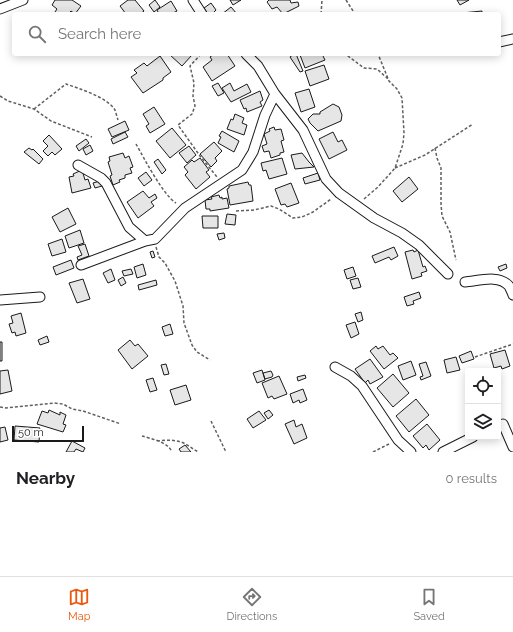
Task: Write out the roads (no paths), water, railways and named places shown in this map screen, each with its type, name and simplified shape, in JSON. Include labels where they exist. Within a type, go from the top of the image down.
[{"type":"street","points":[[0,9],[23,0]]},
{"type":"street","points":[[193,0],[201,12]]},
{"type":"street","points":[[501,42],[513,39]]},
{"type":"street","points":[[248,56],[258,66],[275,94],[303,130],[326,180],[339,193],[374,218],[402,233],[419,245],[448,274]]},
{"type":"street","points":[[81,265],[145,241],[155,239],[185,208],[242,170],[253,152],[265,115],[275,94]]},
{"type":"street","points":[[78,165],[101,178],[106,183],[129,227],[145,241]]},
{"type":"street","points":[[465,282],[490,280],[503,281],[509,286],[513,295]]},
{"type":"street","points":[[0,300],[40,297]]},
{"type":"street","points":[[335,367],[350,376],[362,386],[398,440],[411,452]]},
{"type":"street","points":[[501,425],[503,424],[513,447]]},
{"type":"street","points":[[443,452],[467,440]]}]
